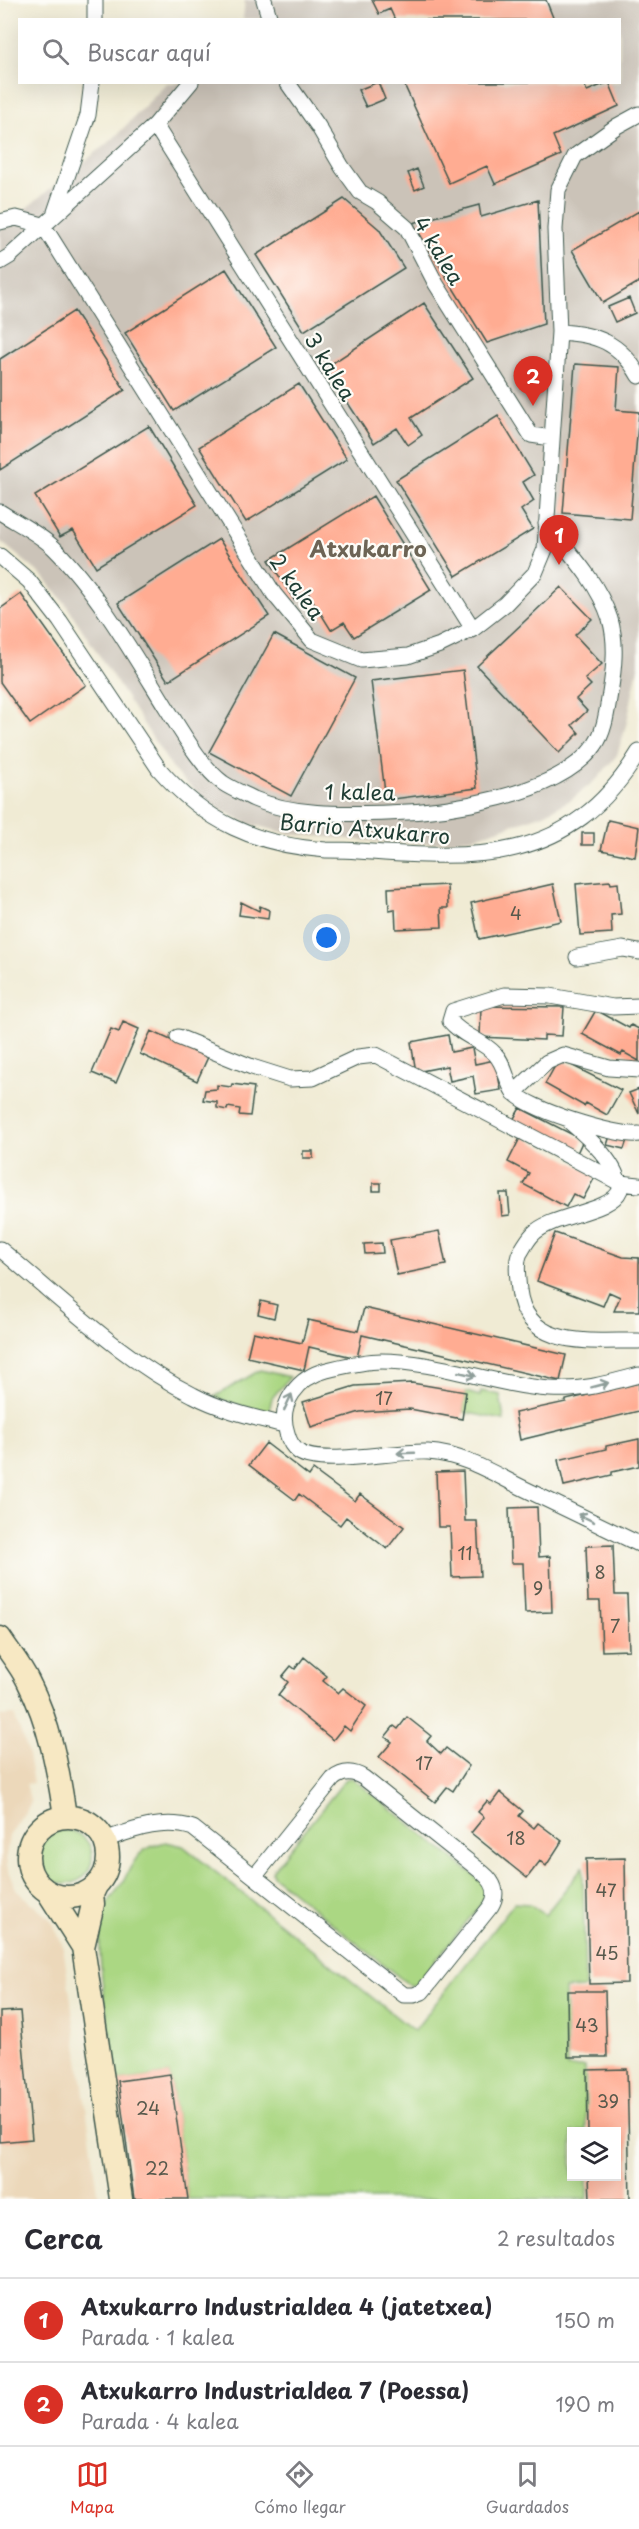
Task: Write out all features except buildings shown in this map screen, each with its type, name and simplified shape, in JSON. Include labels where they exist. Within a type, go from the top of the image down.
[{"type":"street","points":[[95,0],[95,18]]},
{"type":"street","points":[[264,0],[269,18]]},
{"type":"street","points":[[49,220],[88,115],[92,84]]},
{"type":"street","points":[[0,262],[10,256],[155,125],[189,84]]},
{"type":"street","name":"4 kalea","points":[[288,84],[360,192],[377,202],[407,228],[436,284],[531,435],[552,438]]},
{"type":"street","name":"2 kalea","points":[[49,220],[274,594],[312,640],[362,660],[408,656],[440,645],[473,629],[505,604],[535,573],[544,549],[559,332],[555,229],[558,190],[575,156],[617,126],[639,114]]},
{"type":"street","name":"3 kalea","points":[[155,125],[473,629]]},
{"type":"street","points":[[0,222],[16,218],[49,220]]},
{"type":"street","points":[[559,332],[584,333],[598,337],[630,360],[639,376]]},
{"type":"street","name":"1 kalea","points":[[0,513],[53,547],[79,578],[132,652],[192,748],[222,782],[256,800],[295,809],[343,814],[433,812],[504,796],[540,785],[566,773],[595,745],[606,717],[615,661],[610,619],[592,582],[546,524]]},
{"type":"street","name":"Barrio Atxukarro","points":[[0,556],[29,581],[60,621],[159,769],[176,789],[221,822],[267,841],[327,850],[398,855],[468,856],[498,853],[529,844],[581,817],[604,799],[626,774],[639,752]]},
{"type":"street","points":[[578,957],[623,949],[639,952]]},
{"type":"street","points":[[639,1006],[613,1007],[550,996],[504,995],[453,1011],[450,1021],[456,1029],[479,1041],[496,1055],[514,1093],[567,1119],[591,1139],[620,1183],[618,1196],[612,1201],[561,1218],[533,1233],[519,1256],[520,1299],[528,1317],[546,1334],[565,1339],[639,1341]]},
{"type":"street","points":[[178,1037],[252,1067],[290,1079],[314,1078],[358,1057],[376,1055],[620,1183],[639,1185]]},
{"type":"street","points":[[514,1093],[547,1062],[563,1055],[609,1068],[639,1070]]},
{"type":"street","points":[[567,1119],[639,1134]]},
{"type":"street","points":[[0,1249],[131,1358],[160,1378],[195,1397],[242,1414],[284,1425]]},
{"type":"street","points":[[639,1375],[590,1388],[551,1389],[510,1384],[412,1363],[379,1361],[322,1371],[306,1379],[291,1394],[284,1409],[284,1425],[290,1443],[299,1452],[321,1460],[428,1452],[461,1458],[639,1544]]},
{"type":"street","points":[[0,1638],[27,1679],[45,1718],[59,1772],[65,1816]]},
{"type":"street","points":[[104,1840],[154,1825],[183,1825],[199,1831],[255,1876],[404,1995],[422,1992],[491,1906],[495,1895],[492,1881],[483,1873],[364,1778],[352,1772],[343,1773],[333,1779],[255,1876]]},
{"type":"street","points":[[83,1947],[48,1892],[36,1882],[29,1868],[29,1844],[43,1824],[65,1816],[88,1822],[104,1840],[107,1863],[92,1894],[93,1904],[83,1947],[121,2199]]},
{"type":"street","points":[[48,1892],[74,1897],[97,1884]]},
{"type":"shaded area","points":[[245,0],[639,0],[639,663],[627,722],[617,755],[598,778],[572,799],[544,814],[476,837],[434,843],[394,843],[291,834],[249,824],[208,803],[174,771],[65,603],[44,577],[0,541],[0,229],[114,138],[166,84],[621,84],[621,18],[243,18]]},
{"type":"shaded area","points":[[14,1715],[27,1749],[33,1783],[26,1784],[31,1803],[9,1836],[6,1857],[8,1871],[17,1891],[52,1921],[63,1946],[99,2199],[0,2199],[0,1716]]},
{"type":"green space","points":[[260,1370],[290,1377],[272,1398],[268,1415],[214,1397]]},
{"type":"green space","points":[[481,1391],[500,1395],[504,1420],[463,1412],[466,1392],[480,1396]]},
{"type":"green space","points":[[352,1778],[489,1887],[490,1893],[416,1985],[409,1985],[273,1876],[272,1871],[346,1779]]},
{"type":"green space","points":[[65,1830],[75,1832],[84,1838],[90,1847],[92,1857],[90,1867],[84,1876],[75,1882],[65,1884],[55,1882],[46,1876],[40,1867],[38,1857],[40,1847],[46,1838],[55,1832]]},
{"type":"green space","points":[[166,1842],[183,1846],[414,2031],[514,1903],[530,1904],[545,1915],[583,1867],[585,1988],[565,1989],[567,2067],[585,2067],[586,2127],[567,2127],[567,2181],[587,2181],[587,2199],[188,2199],[170,2074],[118,2081],[101,1970],[101,1927],[104,1911],[139,1855],[157,1844]]},
{"type":"place","name":"Atxukarro Industrialdea 7 (Poessa)","points":[[533,406]]},
{"type":"place","name":"Atxukarro Industrialdea 4 (jatetxea)","points":[[559,565]]},
{"type":"district","name":"Atxukarro","points":[[368,547]]}]
